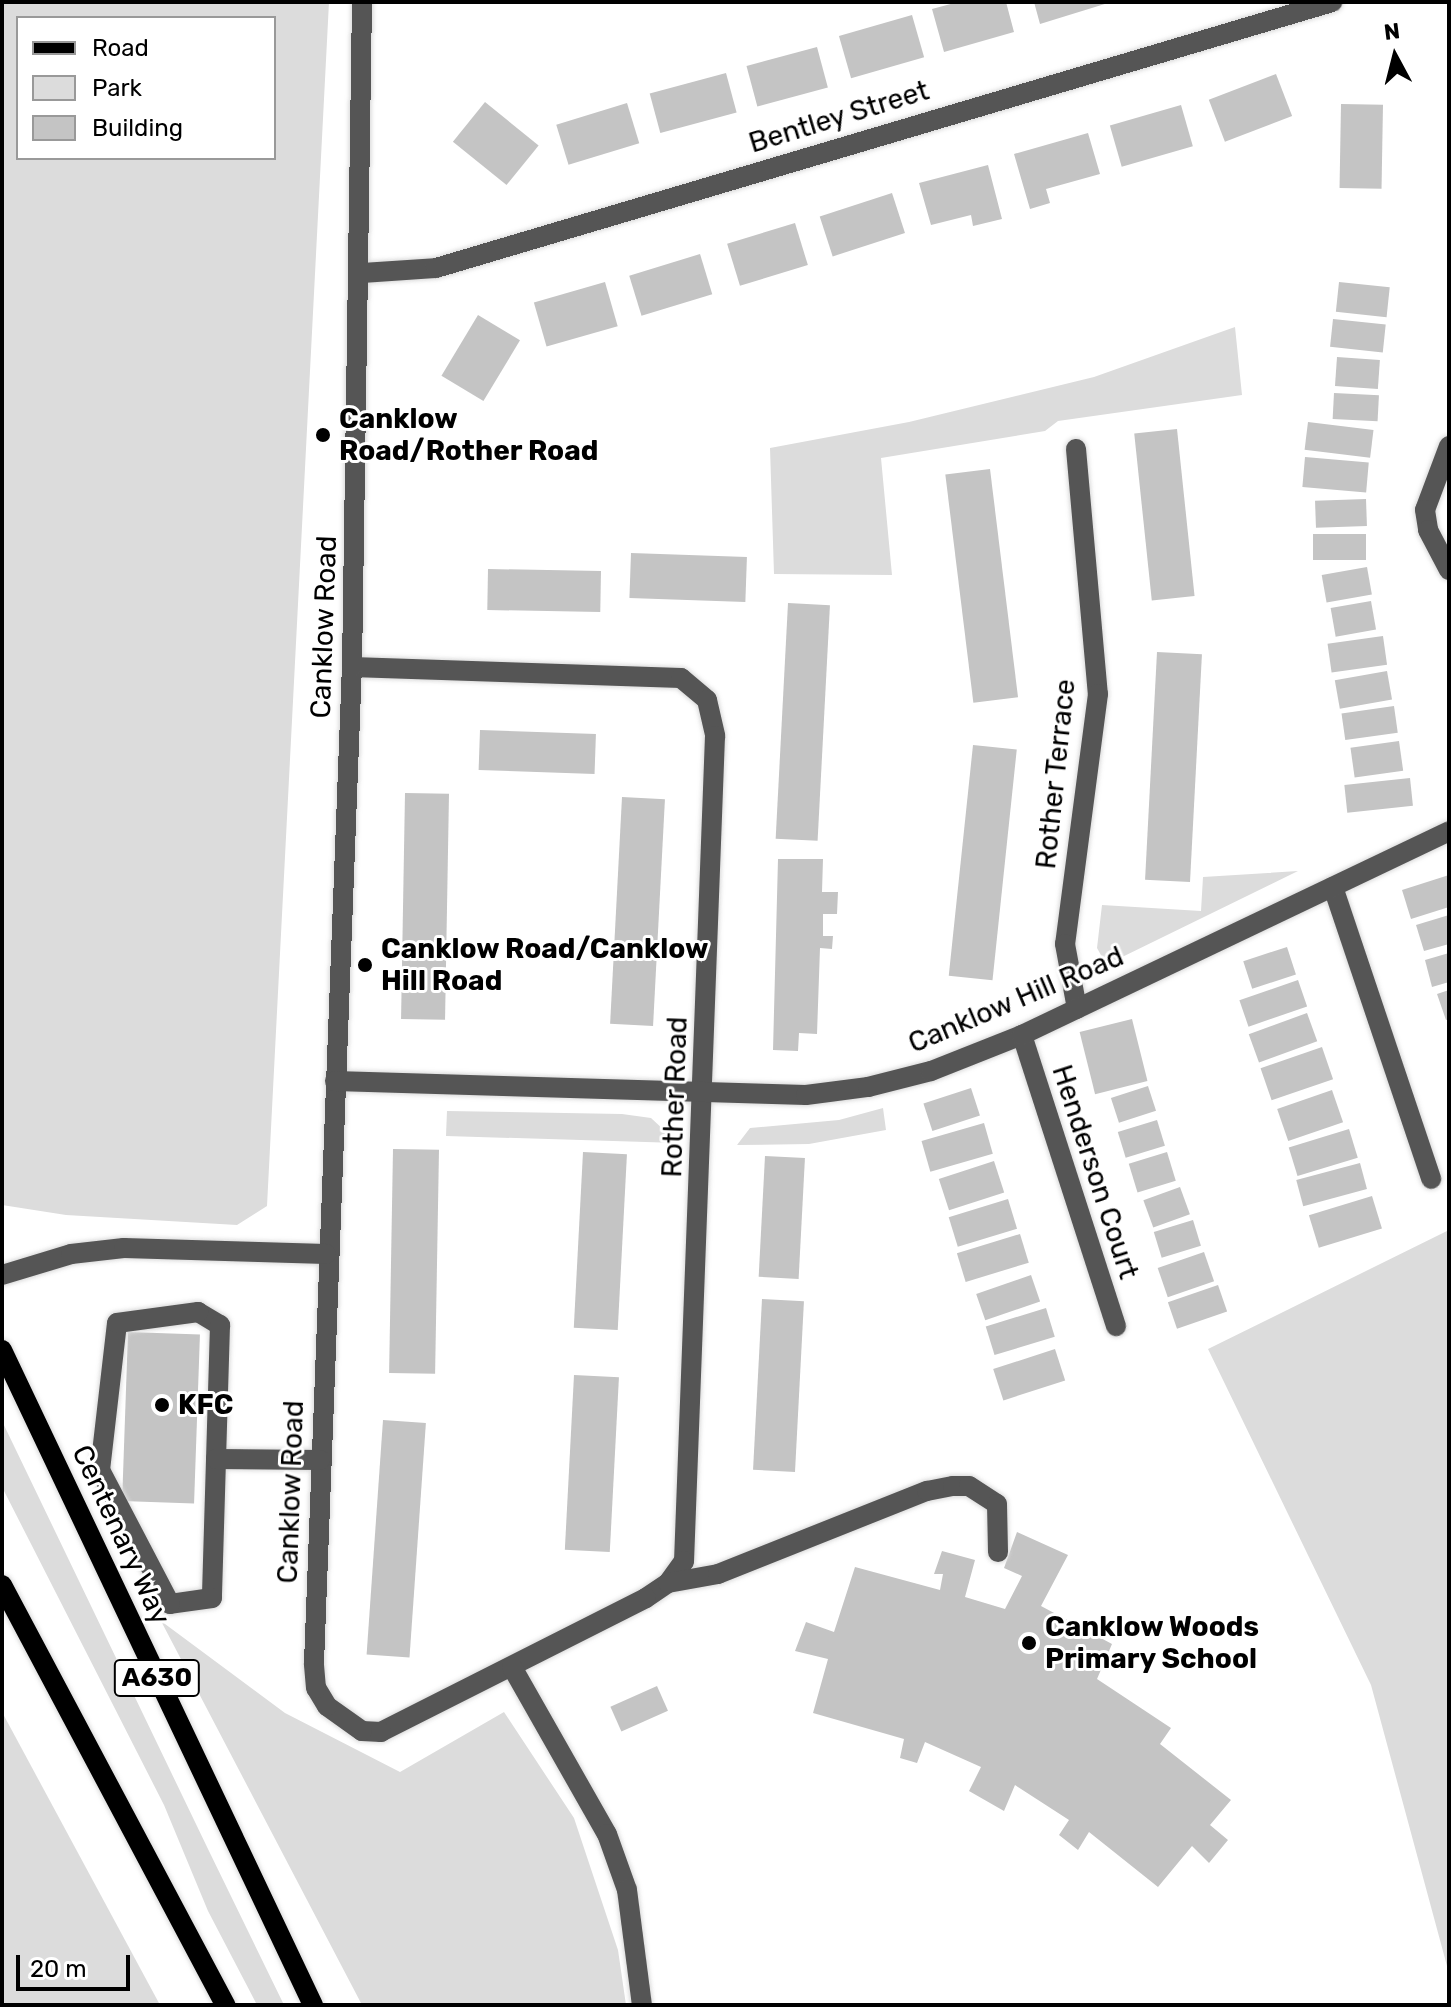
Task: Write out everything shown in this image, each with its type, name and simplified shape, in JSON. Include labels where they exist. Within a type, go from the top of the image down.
[{"type":"main road","name":"Centenary Way","points":[[2,1350],[313,2005]]},
{"type":"main road","points":[[2,1585],[225,2005]]},
{"type":"street","name":"Canklow Road","points":[[362,2],[361,273],[352,667],[326,1254],[315,1675],[327,1706],[344,1722],[381,1732],[512,1667]]},
{"type":"street","name":"Bentley Street","points":[[361,273],[436,268],[1332,2]]},
{"type":"street","points":[[1449,446],[1425,510],[1428,530],[1449,570]]},
{"type":"street","name":"Rother Terrace","points":[[1076,449],[1098,694],[1065,944],[1077,1009]]},
{"type":"street","name":"Rother Road","points":[[352,667],[681,678],[707,700],[715,736],[704,1093],[684,1561],[668,1583]]},
{"type":"street","name":"Canklow Hill Road","points":[[335,1081],[806,1095],[868,1087],[931,1071],[1022,1035],[1449,831]]},
{"type":"street","points":[[1333,887],[1431,1179]]},
{"type":"street","name":"Henderson Court","points":[[1022,1035],[1116,1326]]},
{"type":"street","points":[[2,1275],[71,1254],[124,1248],[326,1254]]},
{"type":"street","points":[[198,1312],[220,1325],[216,1459],[212,1598],[170,1604],[100,1470],[117,1323],[198,1312]]},
{"type":"street","points":[[216,1459],[320,1460]]},
{"type":"street","points":[[642,2005],[627,1890],[607,1834],[512,1667],[668,1583],[718,1574],[927,1491],[969,1486],[997,1504],[998,1552]]},
{"type":"green space","points":[[2,2],[329,2],[267,1206],[237,1225],[66,1215],[2,1205]]},
{"type":"green space","points":[[1235,327],[1242,395],[1058,421],[1045,431],[881,458],[892,575],[774,574],[770,448],[909,422],[1094,377]]},
{"type":"green space","points":[[1298,871],[1116,960],[1102,957],[1097,948],[1102,905],[1201,911],[1203,877]]},
{"type":"green space","points":[[883,1108],[886,1130],[809,1144],[737,1145],[750,1128],[839,1120]]},
{"type":"green space","points":[[447,1111],[622,1114],[651,1118],[678,1143],[446,1136]]},
{"type":"green space","points":[[1449,1230],[1447,1966],[1371,1685],[1208,1349]]},
{"type":"green space","points":[[2,1421],[284,2005],[257,2005],[208,1911],[164,1805],[2,1487]]},
{"type":"green space","points":[[161,1621],[285,1713],[400,1772],[504,1712],[574,1818],[618,1950],[626,2005],[362,2005]]},
{"type":"green space","points":[[2,1712],[160,2005],[2,2005]]},
{"type":"building","points":[[958,2],[1006,2],[1014,32],[944,52],[932,9]]},
{"type":"building","points":[[1034,2],[1108,2],[1108,3],[1040,24]]},
{"type":"building","points":[[912,15],[924,57],[851,78],[839,36]]},
{"type":"building","points":[[817,47],[828,88],[757,106],[746,66]]},
{"type":"building","points":[[726,73],[737,113],[660,133],[650,93]]},
{"type":"building","points":[[1276,74],[1292,116],[1225,142],[1209,100]]},
{"type":"building","points":[[485,102],[539,145],[507,185],[453,142]]},
{"type":"building","points":[[627,103],[639,143],[569,165],[556,125]]},
{"type":"building","points":[[1341,104],[1383,105],[1382,189],[1340,188]]},
{"type":"building","points":[[1181,105],[1193,146],[1122,167],[1110,125]]},
{"type":"building","points":[[1088,133],[1100,174],[1046,189],[1050,203],[1030,209],[1014,154]]},
{"type":"building","points":[[988,165],[1002,219],[973,226],[971,215],[931,225],[919,183]]},
{"type":"building","points":[[892,193],[905,233],[833,256],[820,216]]},
{"type":"building","points":[[795,223],[808,265],[740,286],[727,244]]},
{"type":"building","points":[[700,254],[712,294],[642,316],[629,276]]},
{"type":"building","points":[[605,282],[618,326],[547,347],[534,302]]},
{"type":"building","points":[[1339,282],[1390,287],[1387,317],[1336,312]]},
{"type":"building","points":[[478,315],[520,340],[483,401],[441,376]]},
{"type":"building","points":[[1333,319],[1386,325],[1383,352],[1330,347]]},
{"type":"building","points":[[1337,357],[1380,360],[1378,389],[1335,386]]},
{"type":"building","points":[[1334,393],[1379,395],[1378,421],[1333,419]]},
{"type":"building","points":[[1308,422],[1374,430],[1370,458],[1305,450]]},
{"type":"building","points":[[1177,429],[1195,596],[1152,601],[1134,433]]},
{"type":"building","points":[[1305,457],[1369,463],[1366,492],[1302,487]]},
{"type":"building","points":[[990,469],[1018,697],[973,703],[945,474]]},
{"type":"building","points":[[1366,499],[1367,526],[1316,528],[1315,501]]},
{"type":"building","points":[[1313,534],[1366,534],[1366,560],[1313,560]]},
{"type":"building","points":[[631,553],[747,557],[745,602],[629,598]]},
{"type":"building","points":[[1367,567],[1372,595],[1327,603],[1322,575]]},
{"type":"building","points":[[488,569],[601,571],[600,612],[487,610]]},
{"type":"building","points":[[1371,601],[1376,630],[1336,637],[1331,608]]},
{"type":"building","points":[[788,603],[830,605],[818,841],[776,839]]},
{"type":"building","points":[[1383,636],[1387,665],[1332,673],[1328,644]]},
{"type":"building","points":[[1157,652],[1202,654],[1190,882],[1145,880]]},
{"type":"building","points":[[1387,671],[1392,700],[1340,709],[1335,680]]},
{"type":"building","points":[[1394,706],[1398,733],[1345,740],[1342,713]]},
{"type":"building","points":[[480,730],[596,734],[595,774],[479,770]]},
{"type":"building","points":[[1399,741],[1403,771],[1355,778],[1350,748]]},
{"type":"building","points":[[973,745],[1017,750],[993,980],[949,976]]},
{"type":"building","points":[[1410,778],[1413,806],[1347,813],[1344,785]]},
{"type":"building","points":[[405,793],[449,794],[445,1020],[401,1019]]},
{"type":"building","points":[[622,797],[665,799],[653,1026],[610,1024]]},
{"type":"building","points":[[778,859],[823,859],[822,892],[838,892],[837,914],[823,914],[823,936],[833,936],[832,949],[820,948],[817,1034],[799,1033],[798,1051],[773,1050]]},
{"type":"building","points":[[1449,875],[1449,907],[1411,919],[1402,890]]},
{"type":"building","points":[[1449,915],[1449,944],[1424,951],[1416,925]]},
{"type":"building","points":[[1287,947],[1296,975],[1252,989],[1243,961]]},
{"type":"building","points":[[1449,953],[1449,982],[1432,987],[1425,960]]},
{"type":"building","points":[[1298,980],[1307,1006],[1248,1027],[1239,1000]]},
{"type":"building","points":[[1449,990],[1449,1019],[1446,1020],[1437,994]]},
{"type":"building","points":[[1307,1013],[1317,1041],[1259,1062],[1249,1034]]},
{"type":"building","points":[[1132,1019],[1147,1081],[1095,1094],[1080,1032]]},
{"type":"building","points":[[1322,1047],[1333,1079],[1272,1100],[1261,1068]]},
{"type":"building","points":[[1148,1086],[1156,1111],[1119,1123],[1111,1098]]},
{"type":"building","points":[[971,1088],[980,1116],[932,1131],[923,1103]]},
{"type":"building","points":[[1332,1090],[1343,1122],[1288,1141],[1277,1109]]},
{"type":"building","points":[[1157,1120],[1165,1146],[1126,1158],[1118,1132]]},
{"type":"building","points":[[984,1123],[993,1154],[930,1172],[922,1141]]},
{"type":"building","points":[[1349,1129],[1358,1158],[1298,1176],[1289,1147]]},
{"type":"building","points":[[393,1149],[439,1150],[435,1374],[389,1373]]},
{"type":"building","points":[[583,1152],[627,1154],[618,1330],[574,1328]]},
{"type":"building","points":[[1167,1152],[1176,1181],[1138,1192],[1129,1164]]},
{"type":"building","points":[[765,1156],[805,1158],[799,1279],[759,1277]]},
{"type":"building","points":[[994,1161],[1004,1192],[949,1210],[939,1179]]},
{"type":"building","points":[[1360,1163],[1367,1189],[1303,1206],[1296,1180]]},
{"type":"building","points":[[1180,1187],[1190,1214],[1153,1228],[1143,1200]]},
{"type":"building","points":[[1372,1196],[1382,1229],[1319,1248],[1309,1215]]},
{"type":"building","points":[[1008,1199],[1017,1229],[958,1247],[949,1217]]},
{"type":"building","points":[[1193,1220],[1201,1246],[1162,1258],[1154,1232]]},
{"type":"building","points":[[1020,1234],[1029,1263],[966,1282],[957,1253]]},
{"type":"building","points":[[1204,1252],[1214,1281],[1168,1297],[1158,1268]]},
{"type":"building","points":[[1031,1275],[1040,1301],[985,1320],[976,1294]]},
{"type":"building","points":[[1218,1285],[1227,1311],[1177,1329],[1168,1302]]},
{"type":"building","points":[[762,1299],[804,1301],[795,1472],[753,1470]]},
{"type":"building","points":[[1046,1308],[1055,1337],[995,1355],[986,1326]]},
{"type":"building","points":[[128,1332],[200,1335],[194,1503],[122,1501]]},
{"type":"building","points":[[1055,1349],[1065,1380],[1003,1400],[993,1369]]},
{"type":"building","points":[[574,1375],[619,1377],[610,1552],[565,1550]]},
{"type":"building","points":[[383,1420],[426,1423],[410,1657],[367,1654]]},
{"type":"building","points":[[1017,1532],[1068,1555],[1041,1606],[1112,1644],[1097,1679],[1171,1728],[1160,1744],[1231,1800],[1210,1825],[1228,1840],[1209,1863],[1192,1846],[1158,1887],[1089,1832],[1078,1850],[1059,1835],[1069,1820],[1015,1785],[1004,1811],[969,1791],[981,1767],[925,1742],[917,1763],[900,1758],[904,1739],[813,1713],[828,1659],[795,1651],[806,1622],[834,1632],[855,1567],[940,1590],[943,1574],[934,1574],[942,1551],[975,1560],[965,1597],[1005,1609],[1022,1576],[1004,1568]]},
{"type":"building","points":[[657,1686],[668,1711],[621,1731],[610,1707]]},
{"type":"place","name":"Canklow Road/Rother Road","points":[[323,435]]},
{"type":"place","name":"Canklow Road/Canklow Hill Road","points":[[365,965]]},
{"type":"place","name":"KFC","points":[[162,1405]]},
{"type":"place","name":"Canklow Woods Primary School","points":[[1029,1643]]}]
